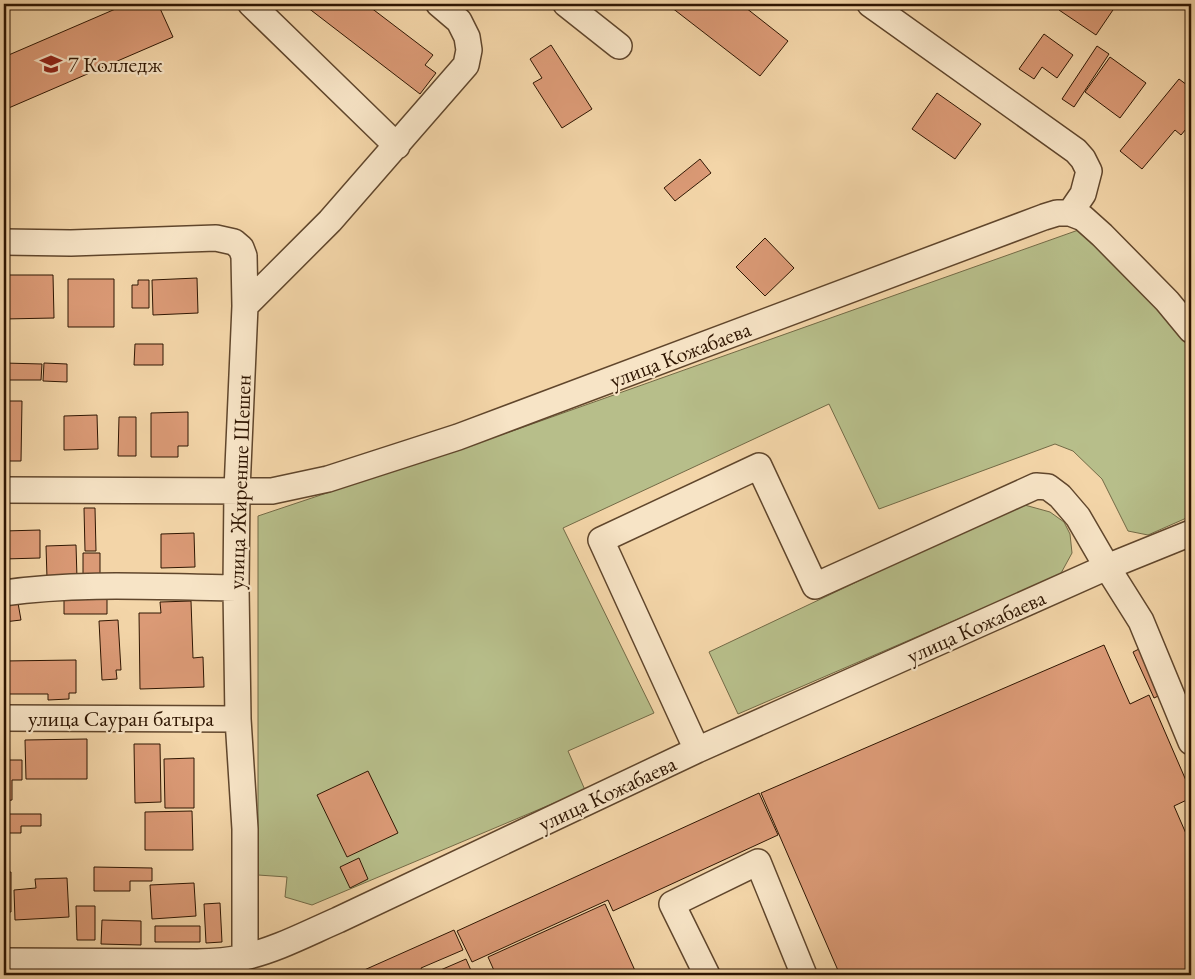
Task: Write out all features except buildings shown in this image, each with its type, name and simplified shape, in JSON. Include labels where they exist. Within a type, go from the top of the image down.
[{"type":"street","points":[[251,4],[397,146]]},
{"type":"street","points":[[245,306],[330,221],[466,65],[470,50],[467,37],[459,20],[438,4]]},
{"type":"street","points":[[566,4],[618,46]]},
{"type":"street","points":[[870,4],[1080,155],[1089,171],[1083,194],[1070,214],[1083,218],[1102,235],[1168,301],[1191,330]]},
{"type":"street","name":"улица Кожабаева","points":[[4,490],[272,491],[328,478],[458,437],[1044,216],[1070,214]]},
{"type":"street","name":"улица Жиренше Шешен","points":[[4,242],[71,243],[216,238],[234,242],[241,248],[244,256],[245,306],[237,490],[236,588],[238,719],[244,830],[245,957]]},
{"type":"street","points":[[697,750],[601,540],[759,466],[816,586],[1036,486],[1048,487],[1060,496],[1078,517],[1140,621],[1191,742]]},
{"type":"street","name":"улица Кожабаева","points":[[4,962],[220,961],[245,957],[280,945],[338,920],[697,750],[1107,567],[1191,533]]},
{"type":"street","points":[[4,594],[23,591],[109,586],[236,588]]},
{"type":"street","name":"улица Сауран батыра","points":[[4,718],[238,719]]},
{"type":"street","points":[[706,975],[672,904],[758,862],[804,975]]},
{"type":"green space","points":[[1084,228],[1191,344],[1191,516],[1148,535],[1128,531],[1102,479],[1073,451],[1055,444],[879,509],[829,404],[563,528],[654,713],[568,751],[585,790],[312,905],[285,897],[287,877],[258,875],[258,516],[518,429]]},
{"type":"green space","points":[[1021,504],[1050,512],[1064,522],[1070,534],[1072,553],[1060,575],[738,714],[709,652]]},
{"type":"place","name":"7 Колледж","points":[[51,64]]}]
